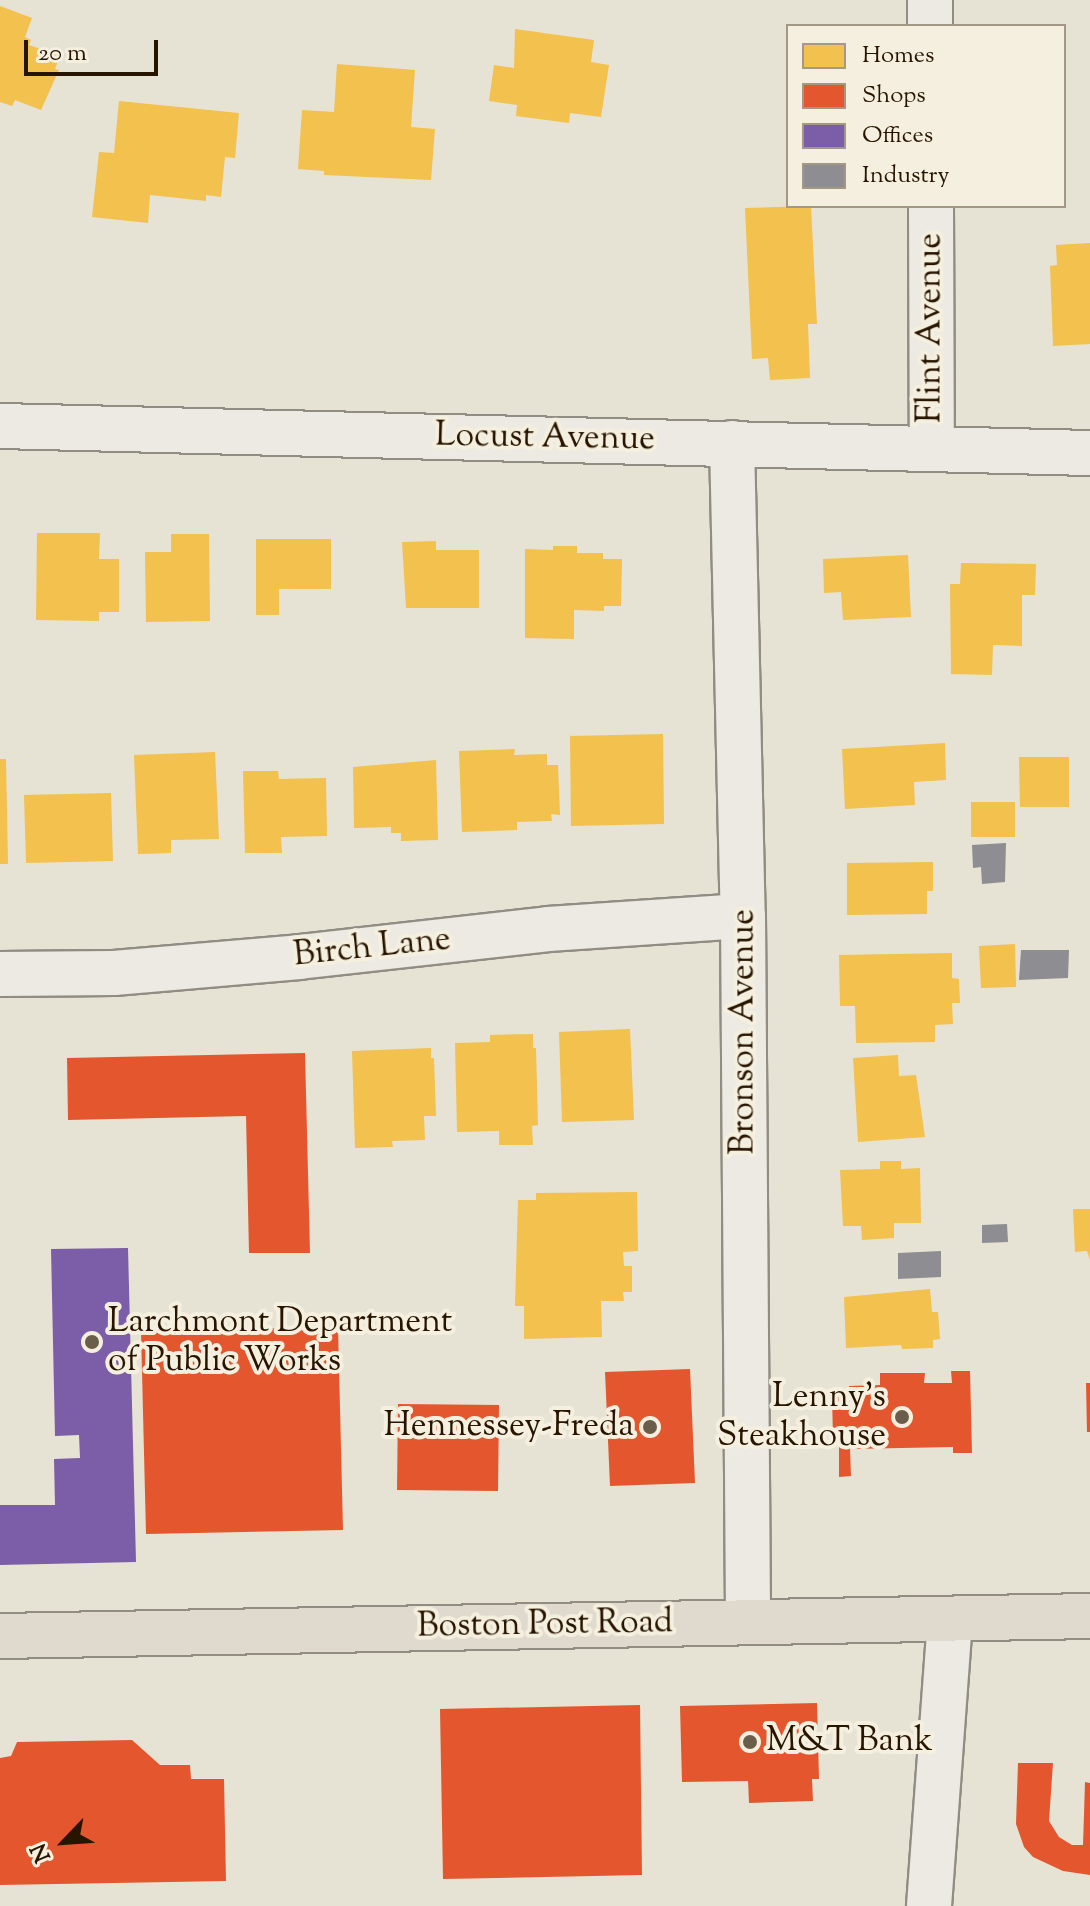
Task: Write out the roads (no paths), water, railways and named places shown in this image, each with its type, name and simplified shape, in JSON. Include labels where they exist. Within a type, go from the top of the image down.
[{"type":"main road","name":"Boston Post Road","points":[[0,1636],[1090,1616]]},
{"type":"street","points":[[930,0],[930,24]]},
{"type":"street","name":"Flint Avenue","points":[[931,208],[932,449]]},
{"type":"street","name":"Locust Avenue","points":[[0,426],[1090,453]]},
{"type":"street","name":"Bronson Avenue","points":[[732,443],[743,916],[748,1621]]},
{"type":"street","name":"Birch Lane","points":[[0,974],[129,971],[548,929],[743,916]]},
{"type":"street","points":[[929,1906],[950,1620]]},
{"type":"place","name":"Larchmont Department of Public Works","points":[[92,1342]]},
{"type":"place","name":"Lenny's Steakhouse","points":[[902,1417]]},
{"type":"place","name":"Hennessey-Freda","points":[[650,1427]]},
{"type":"place","name":"M&T Bank","points":[[750,1742]]}]
